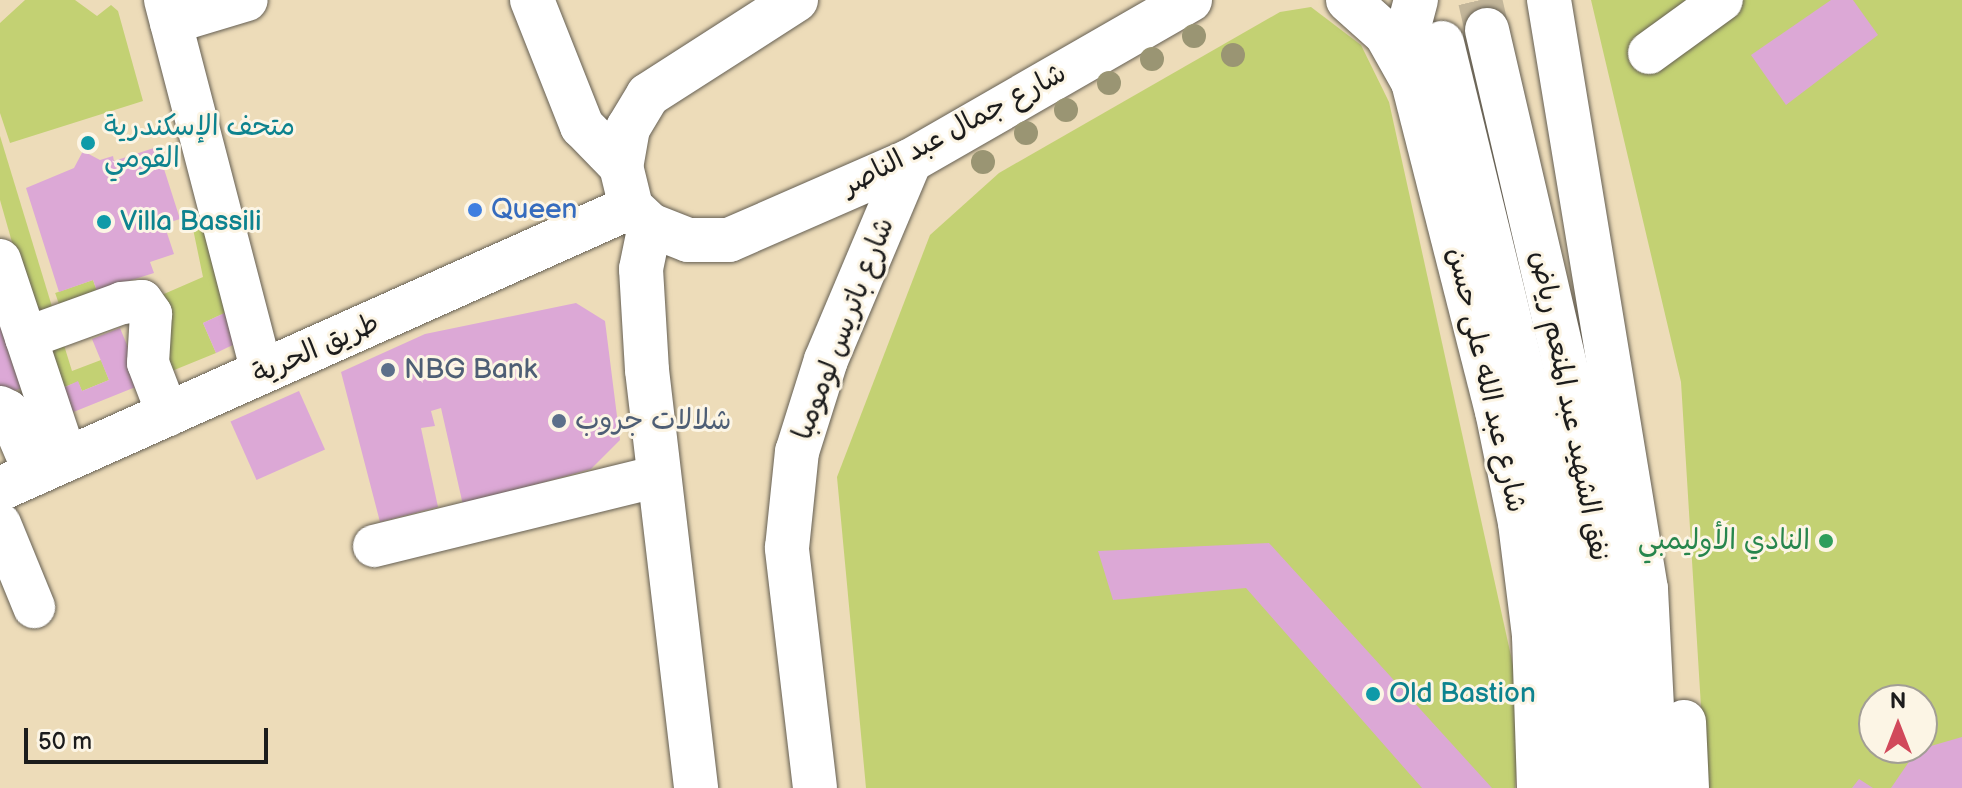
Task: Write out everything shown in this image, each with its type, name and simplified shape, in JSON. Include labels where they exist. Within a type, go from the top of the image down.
[{"type":"main road","name":"شارع جمال عبد الناصر","points":[[634,199],[688,240],[729,240],[910,161],[1190,0]]},
{"type":"main road","name":"شارع عبد الله على حسن","points":[[1348,0],[1386,34],[1413,82],[1497,411],[1520,523],[1534,636],[1539,788]]},
{"type":"main road","points":[[1413,82],[1409,26],[1416,0]]},
{"type":"main road","points":[[1549,1],[1601,295],[1646,589],[1656,788]]},
{"type":"main road","points":[[542,5],[582,126],[634,199]]},
{"type":"main road","points":[[696,788],[660,476],[628,128],[648,95],[774,6]]},
{"type":"main road","name":"نفق الشهيد عبد المنعم رياض","points":[[1487,30],[1585,459],[1610,643],[1615,788]]},
{"type":"main road","name":"نفق الشهيد عبد المنعم رياض","points":[[1442,43],[1542,454],[1569,650],[1574,788]]},
{"type":"main road","name":"شارع باتريس لومومبا","points":[[815,788],[787,548],[797,452],[826,360],[910,161]]},
{"type":"main road","name":"طريق الحرية","points":[[34,474],[262,373],[634,199]]},
{"type":"main road","points":[[1601,295],[1631,366],[1671,547],[1687,788]]},
{"type":"street","points":[[247,0],[168,12],[262,373]]},
{"type":"street","points":[[1649,53],[1722,0]]},
{"type":"street","points":[[0,260],[26,338],[34,474]]},
{"type":"street","points":[[26,338],[122,303],[142,301],[151,314],[148,363],[168,415]]},
{"type":"street","points":[[0,407],[8,411],[34,474]]},
{"type":"street","points":[[374,546],[660,476]]},
{"type":"street","points":[[0,524],[34,607]]},
{"type":"green space","points":[[25,0],[75,0],[97,16],[111,5],[118,11],[143,101],[10,143],[0,113],[0,23]]},
{"type":"green space","name":"النادي الأوليمبي","points":[[1591,0],[1962,0],[1962,788],[1706,788],[1681,382]]},
{"type":"green space","points":[[1311,7],[1361,45],[1389,102],[1522,706],[1515,788],[866,788],[837,477],[930,235],[999,173],[1280,12]]},
{"type":"green space","points":[[0,136],[57,323],[37,330],[0,200]]},
{"type":"green space","points":[[211,218],[231,310],[203,323],[216,353],[162,375],[157,297],[203,277],[192,224]]},
{"type":"green space","points":[[93,280],[101,303],[63,316],[55,293]]},
{"type":"green space","points":[[63,342],[72,371],[101,360],[109,380],[82,391],[78,382],[61,388],[42,349]]},
{"type":"building","points":[[1831,0],[1853,0],[1878,35],[1786,105],[1751,55]]},
{"type":"building","name":"Villa Bassili","points":[[157,147],[180,219],[164,224],[174,254],[150,262],[154,273],[97,291],[93,280],[59,292],[26,188],[74,168],[83,151],[100,160],[113,156],[114,161]]},
{"type":"building","points":[[576,303],[605,321],[620,440],[591,469],[463,505],[441,408],[431,411],[435,426],[421,428],[438,507],[380,522],[341,372],[425,334]]},
{"type":"building","points":[[231,310],[239,342],[216,353],[203,323]]},
{"type":"building","points":[[0,316],[31,384],[0,397]]},
{"type":"building","points":[[120,328],[143,384],[71,413],[61,389],[78,381],[82,391],[109,380],[92,339]]},
{"type":"building","points":[[299,391],[325,449],[257,480],[230,422]]},
{"type":"building","name":"Old Bastion","points":[[1269,543],[1492,788],[1422,788],[1246,588],[1113,600],[1098,551]]},
{"type":"building","points":[[1962,737],[1962,788],[1891,788],[1907,764],[1938,764],[1938,744]]},
{"type":"building","points":[[1859,779],[1873,788],[1852,788]]},
{"type":"tunnel","points":[[1480,0],[1487,30]]},
{"type":"place","name":"متحف الإسكندرية القومي","points":[[88,143]]},
{"type":"place","name":"Queen","points":[[475,210]]},
{"type":"place","name":"Villa Bassili","points":[[104,222]]},
{"type":"place","name":"NBG Bank","points":[[388,370]]},
{"type":"place","name":"شلالات جروب","points":[[559,421]]},
{"type":"place","name":"النادي الأوليمبي","points":[[1826,541]]},
{"type":"place","name":"Old Bastion","points":[[1373,694]]}]
